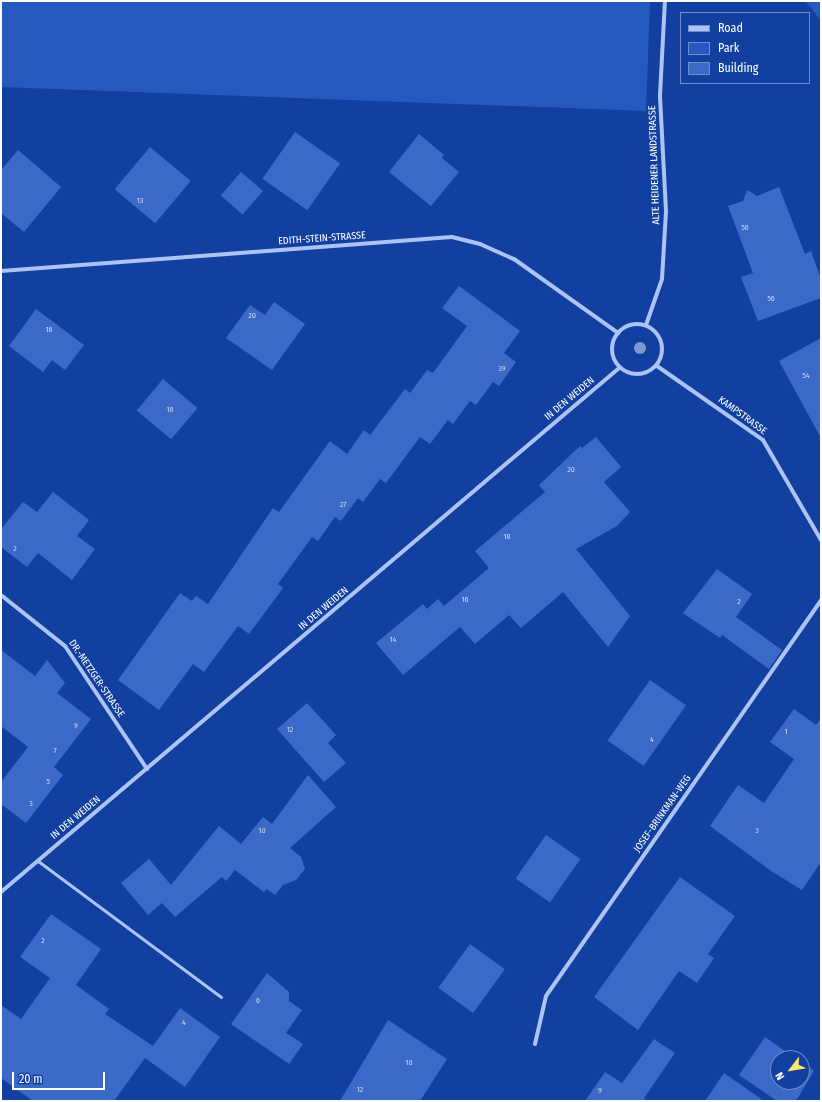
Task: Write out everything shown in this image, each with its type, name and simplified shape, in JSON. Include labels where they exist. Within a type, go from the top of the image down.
[{"type":"street","name":"ALTE HEIDENER LANDSTRASSE","points":[[646,326],[662,279],[666,211],[660,95],[665,1]]},
{"type":"street","name":"EDITH-STEIN-STRASSE","points":[[1,271],[452,237],[480,244],[514,259],[618,333]]},
{"type":"street","points":[[631,324],[646,326],[654,329],[662,343],[661,359],[657,366],[651,371],[635,375],[619,368],[612,347],[618,333],[631,324]]},
{"type":"street","name":"KAMPSTRASSE","points":[[657,366],[763,440],[821,540]]},
{"type":"street","name":"IN DEN WEIDEN","points":[[1,892],[619,368]]},
{"type":"street","name":"DR.-METZGER-STRASSE","points":[[1,595],[65,646],[147,769]]},
{"type":"street","name":"JOSEF-BRINKMAN-WEG","points":[[535,1044],[546,996],[821,600]]},
{"type":"lane","points":[[38,861],[221,997]]},
{"type":"green space","points":[[1,1],[650,1],[646,111],[1,87]]},
{"type":"green space","points":[[805,1],[821,1],[821,21],[812,9]]},
{"type":"building","points":[[295,132],[340,164],[307,210],[262,179]]},
{"type":"building","points":[[419,134],[444,155],[442,158],[459,172],[431,206],[389,172]]},
{"type":"building","points":[[150,147],[191,181],[155,223],[115,189]]},
{"type":"building","points":[[18,150],[61,187],[24,232],[1,213],[1,170]]},
{"type":"building","points":[[241,172],[263,191],[243,214],[221,195]]},
{"type":"building","points":[[779,187],[805,254],[811,251],[821,279],[821,298],[758,321],[741,277],[753,273],[728,206],[743,201],[747,190],[757,196]]},
{"type":"building","points":[[459,286],[520,331],[504,353],[516,362],[499,386],[493,382],[476,405],[470,401],[453,424],[448,420],[430,444],[420,437],[386,483],[380,479],[363,502],[358,498],[341,521],[335,517],[318,541],[312,537],[278,584],[283,588],[249,634],[238,626],[204,672],[193,664],[159,710],[118,680],[180,593],[192,601],[196,596],[208,604],[273,508],[279,512],[330,441],[347,454],[364,430],[370,435],[405,389],[410,393],[427,370],[433,373],[467,326],[442,308]]},
{"type":"building","points":[[274,302],[305,324],[272,370],[226,338],[250,305],[265,315]]},
{"type":"building","points":[[36,309],[84,345],[65,370],[52,360],[43,372],[9,346]]},
{"type":"building","points":[[821,338],[821,438],[779,361]]},
{"type":"building","points":[[163,379],[197,408],[171,439],[137,410]]},
{"type":"building","points":[[596,437],[621,467],[604,482],[630,512],[617,526],[576,549],[630,616],[608,647],[563,592],[521,628],[509,615],[475,644],[460,627],[403,675],[376,643],[423,604],[427,609],[438,599],[444,606],[489,568],[475,551],[545,492],[539,485],[580,446],[582,448]]},
{"type":"building","points":[[53,492],[89,520],[77,536],[95,549],[72,580],[38,553],[27,567],[1,547],[1,529],[23,502],[37,512]]},
{"type":"building","points":[[717,569],[752,594],[736,617],[782,650],[769,669],[722,635],[720,638],[683,613]]},
{"type":"building","points":[[1,650],[35,676],[47,660],[65,683],[57,693],[91,719],[54,767],[63,775],[26,823],[1,804],[1,782],[28,747],[1,726]]},
{"type":"building","points":[[650,680],[686,705],[644,766],[608,741]]},
{"type":"building","points":[[307,703],[336,735],[328,743],[346,763],[324,782],[277,729]]},
{"type":"building","points":[[794,709],[816,725],[821,718],[821,862],[802,890],[771,871],[710,826],[738,785],[764,803],[794,759],[770,742]]},
{"type":"building","points":[[308,775],[336,807],[290,848],[301,857],[305,869],[296,880],[283,885],[275,895],[267,889],[264,892],[235,870],[226,881],[222,877],[175,917],[162,903],[148,915],[121,883],[149,859],[171,885],[219,826],[241,844],[263,817],[272,824]]},
{"type":"building","points":[[546,835],[580,859],[550,903],[516,878]]},
{"type":"building","points":[[680,877],[735,916],[708,954],[714,958],[697,983],[679,971],[638,1030],[594,997]]},
{"type":"building","points":[[51,914],[101,949],[76,985],[109,1009],[105,1014],[153,1046],[180,1008],[220,1037],[185,1087],[145,1058],[114,1101],[33,1101],[1,1078],[1,1005],[21,1019],[50,978],[20,957]]},
{"type":"building","points":[[470,944],[505,969],[473,1013],[438,988]]},
{"type":"building","points":[[267,973],[289,992],[289,1001],[302,1010],[286,1033],[303,1044],[289,1064],[231,1024]]},
{"type":"building","points":[[388,1020],[447,1059],[420,1101],[340,1101]]},
{"type":"building","points":[[765,1037],[784,1050],[770,1050],[770,1090],[803,1090],[796,1101],[777,1101],[739,1075]]},
{"type":"building","points":[[654,1039],[675,1053],[644,1098],[647,1101],[585,1101],[605,1072],[622,1083]]},
{"type":"building","points":[[810,1068],[814,1071],[810,1078]]},
{"type":"building","points":[[724,1073],[764,1101],[705,1101]]}]
